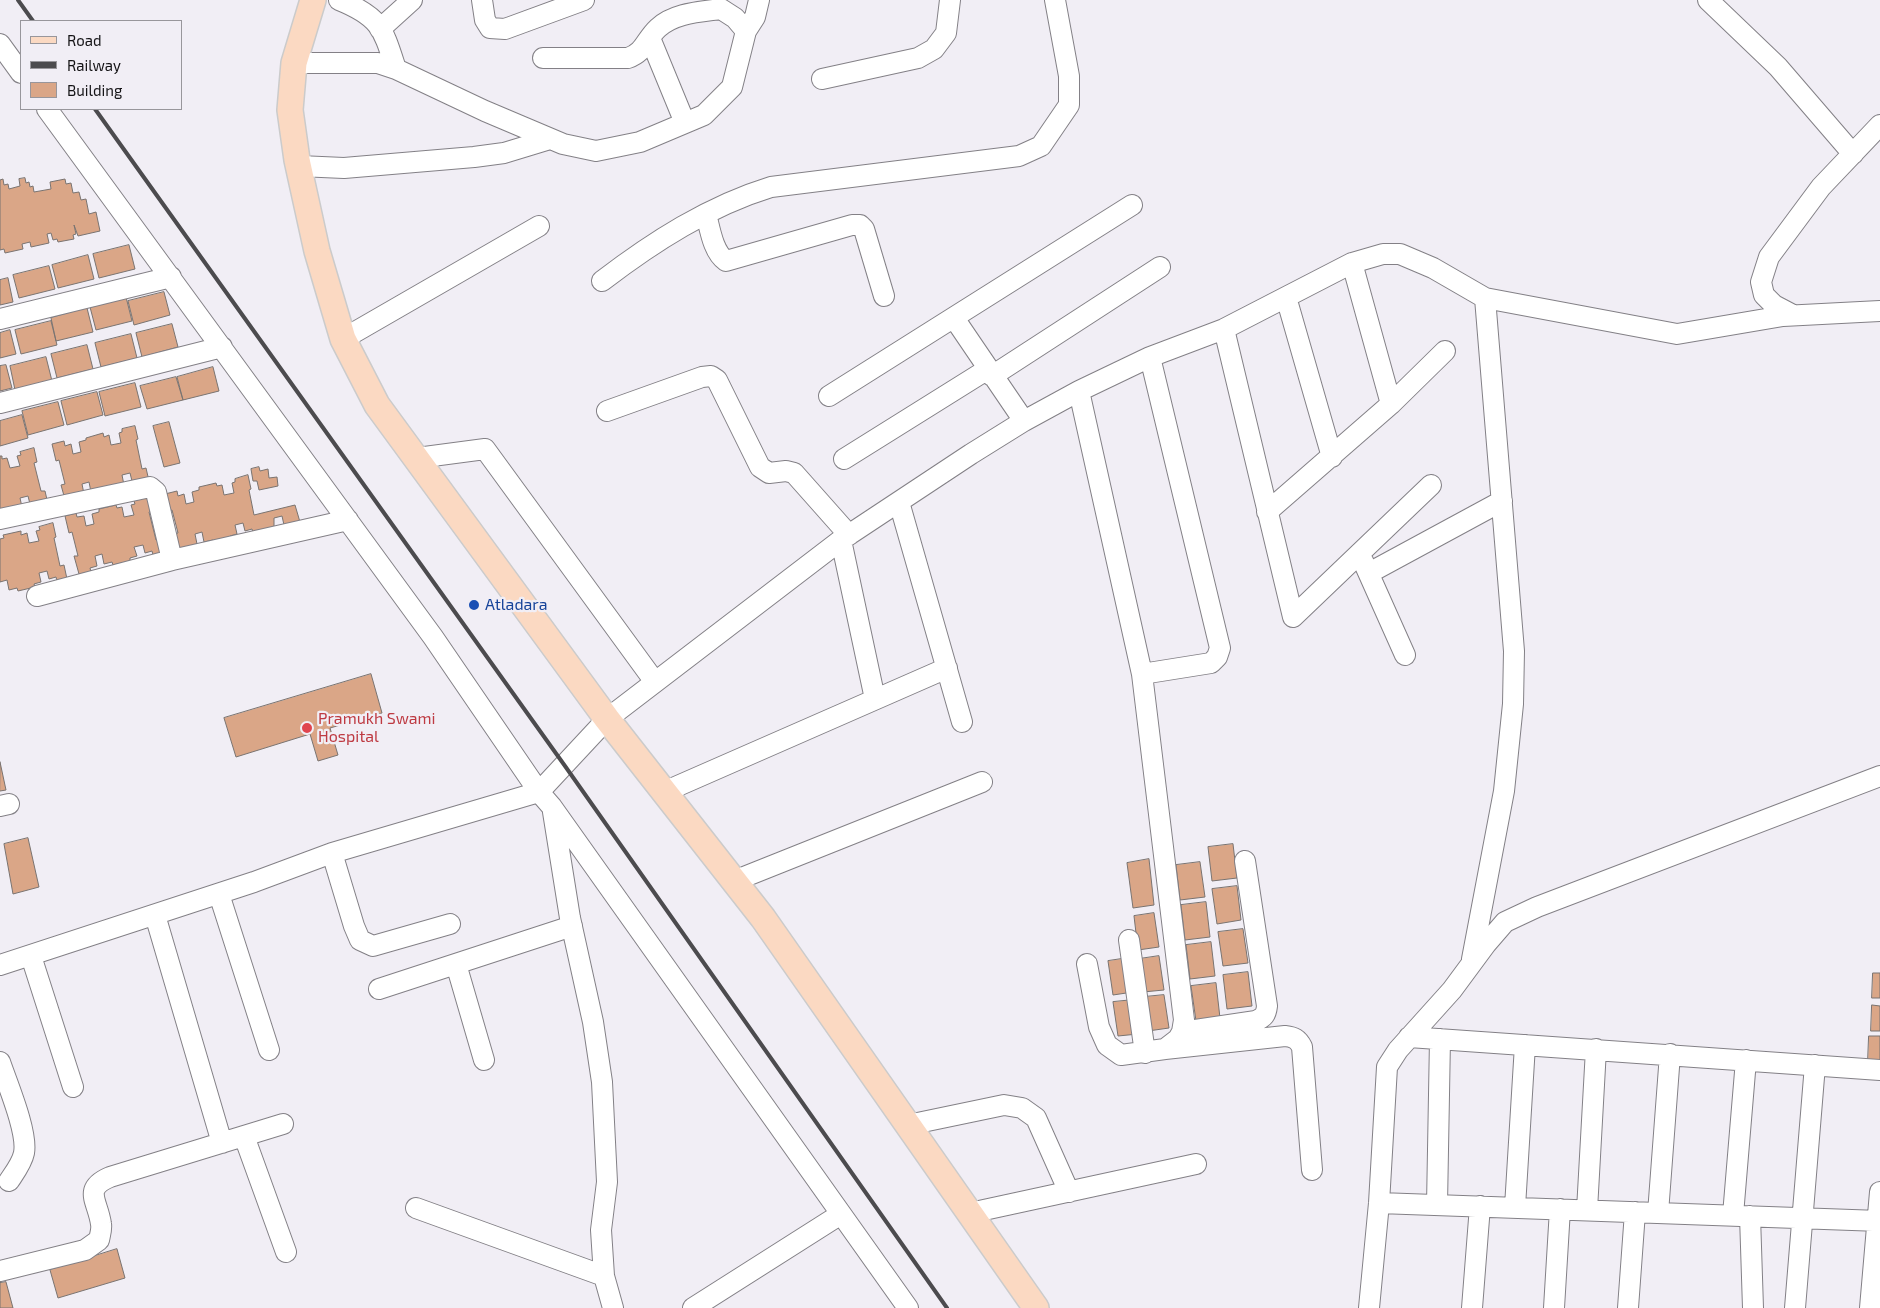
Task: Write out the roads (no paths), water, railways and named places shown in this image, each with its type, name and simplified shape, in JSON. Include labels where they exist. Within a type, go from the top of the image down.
[{"type":"main road","points":[[313,0],[294,63],[290,110],[299,166],[317,252],[343,339],[377,405],[607,719],[769,926],[1036,1308]]},
{"type":"street","points":[[339,0],[355,6],[374,19],[385,35],[396,69]]},
{"type":"street","points":[[380,28],[412,0]]},
{"type":"street","points":[[482,0],[485,20],[490,28],[504,29],[584,0]]},
{"type":"street","points":[[294,63],[378,63],[396,69],[484,111],[550,139],[563,144],[596,151],[640,142],[704,115],[732,87],[746,31],[755,17],[759,0]]},
{"type":"street","points":[[822,79],[918,58],[934,49],[946,33],[950,0]]},
{"type":"street","points":[[602,282],[660,239],[746,195],[771,187],[1019,156],[1041,146],[1069,106],[1069,76],[1055,0]]},
{"type":"street","points":[[1708,0],[1778,67],[1853,154]]},
{"type":"street","points":[[543,58],[628,58],[637,55],[658,28],[674,17],[721,9],[734,18],[746,31]]},
{"type":"street","points":[[650,38],[685,123]]},
{"type":"street","points":[[0,44],[20,72]]},
{"type":"street","points":[[49,110],[433,637],[545,800],[908,1308]]},
{"type":"street","points":[[1793,315],[1774,305],[1764,295],[1761,282],[1769,257],[1821,187],[1880,125]]},
{"type":"street","points":[[299,166],[344,168],[474,157],[504,153],[550,139]]},
{"type":"street","points":[[829,396],[1132,205]]},
{"type":"street","points":[[706,214],[717,251],[720,257],[726,261],[852,225],[860,225],[864,229],[884,296]]},
{"type":"street","points":[[343,339],[539,226]]},
{"type":"street","points":[[0,965],[219,894],[332,853],[545,800],[607,719],[845,538],[899,502],[1024,421],[1079,391],[1150,358],[1224,329],[1352,263],[1383,254],[1400,254],[1433,268],[1485,298],[1678,334],[1757,319],[1793,315],[1880,311]]},
{"type":"street","points":[[1352,263],[1391,404]]},
{"type":"street","points":[[844,459],[1160,267]]},
{"type":"street","points":[[0,319],[171,277]]},
{"type":"street","points":[[1286,297],[1332,457]]},
{"type":"street","points":[[1471,964],[1504,791],[1513,704],[1514,651],[1485,298]]},
{"type":"street","points":[[954,318],[1024,421]]},
{"type":"street","points":[[1224,329],[1293,617],[1431,485]]},
{"type":"street","points":[[0,403],[222,347]]},
{"type":"street","points":[[1267,512],[1391,404],[1445,351]]},
{"type":"street","points":[[1142,674],[1211,663],[1217,657],[1220,648],[1150,358]]},
{"type":"street","points":[[607,411],[702,377],[711,376],[717,380],[760,466],[769,472],[786,471],[794,473],[845,538],[875,699]]},
{"type":"street","points":[[1079,391],[1142,674],[1184,1020],[1182,1032],[1178,1039],[1165,1049]]},
{"type":"street","points":[[416,458],[485,449],[655,682]]},
{"type":"street","points":[[0,519],[150,487],[156,492],[172,560]]},
{"type":"street","points":[[1369,573],[1502,501]]},
{"type":"street","points":[[899,502],[962,722]]},
{"type":"street","points":[[37,596],[172,560],[348,520]]},
{"type":"street","points":[[1360,553],[1405,655]]},
{"type":"street","points":[[664,792],[947,668]]},
{"type":"street","points":[[1369,1308],[1379,1203],[1387,1067],[1408,1037],[1452,990],[1505,922],[1537,907],[1880,776]]},
{"type":"street","points":[[734,881],[982,782]]},
{"type":"street","points":[[545,800],[593,1022],[602,1082],[607,1182],[600,1230],[604,1276],[613,1308]]},
{"type":"street","points":[[332,853],[360,940],[373,946],[450,924]]},
{"type":"street","points":[[1182,1032],[1256,1021],[1263,1018],[1266,1013],[1244,861]]},
{"type":"street","points":[[219,894],[269,1050]]},
{"type":"street","points":[[155,915],[222,1143]]},
{"type":"street","points":[[379,989],[572,926]]},
{"type":"street","points":[[1129,940],[1145,1053]]},
{"type":"street","points":[[31,956],[73,1087]]},
{"type":"street","points":[[456,964],[484,1060]]},
{"type":"street","points":[[1087,964],[1099,1027],[1107,1046],[1121,1056],[1165,1049],[1285,1036],[1294,1037],[1299,1041],[1302,1047],[1312,1170]]},
{"type":"street","points":[[1408,1037],[1880,1070]]},
{"type":"street","points":[[1437,1205],[1440,1039]]},
{"type":"street","points":[[1515,1208],[1525,1045]]},
{"type":"street","points":[[1587,1210],[1596,1049]]},
{"type":"street","points":[[1658,1213],[1670,1054]]},
{"type":"street","points":[[1746,1060],[1741,1216],[1753,1308]]},
{"type":"street","points":[[0,1062],[23,1131],[24,1152],[17,1169],[9,1181]]},
{"type":"street","points":[[1795,1308],[1815,1065]]},
{"type":"street","points":[[908,1125],[1004,1105],[1022,1108],[1036,1118],[1068,1192]]},
{"type":"street","points":[[0,1271],[85,1250],[99,1240],[102,1225],[94,1200],[94,1190],[98,1182],[283,1124]]},
{"type":"street","points":[[244,1136],[286,1252]]},
{"type":"street","points":[[970,1214],[1196,1164]]},
{"type":"street","points":[[1870,1308],[1880,1192]]},
{"type":"street","points":[[1379,1203],[1879,1221]]},
{"type":"street","points":[[1472,1308],[1480,1206]]},
{"type":"street","points":[[416,1208],[604,1276]]},
{"type":"street","points":[[1554,1308],[1560,1209]]},
{"type":"street","points":[[1628,1308],[1635,1212]]},
{"type":"street","points":[[693,1308],[841,1214]]},
{"type":"railway","points":[[18,0],[32,20]]},
{"type":"railway","points":[[96,110],[565,766],[947,1308]]},
{"type":"place","name":"Atladara","points":[[474,605]]},
{"type":"place","name":"Pramukh Swami Hospital","points":[[307,728]]}]
